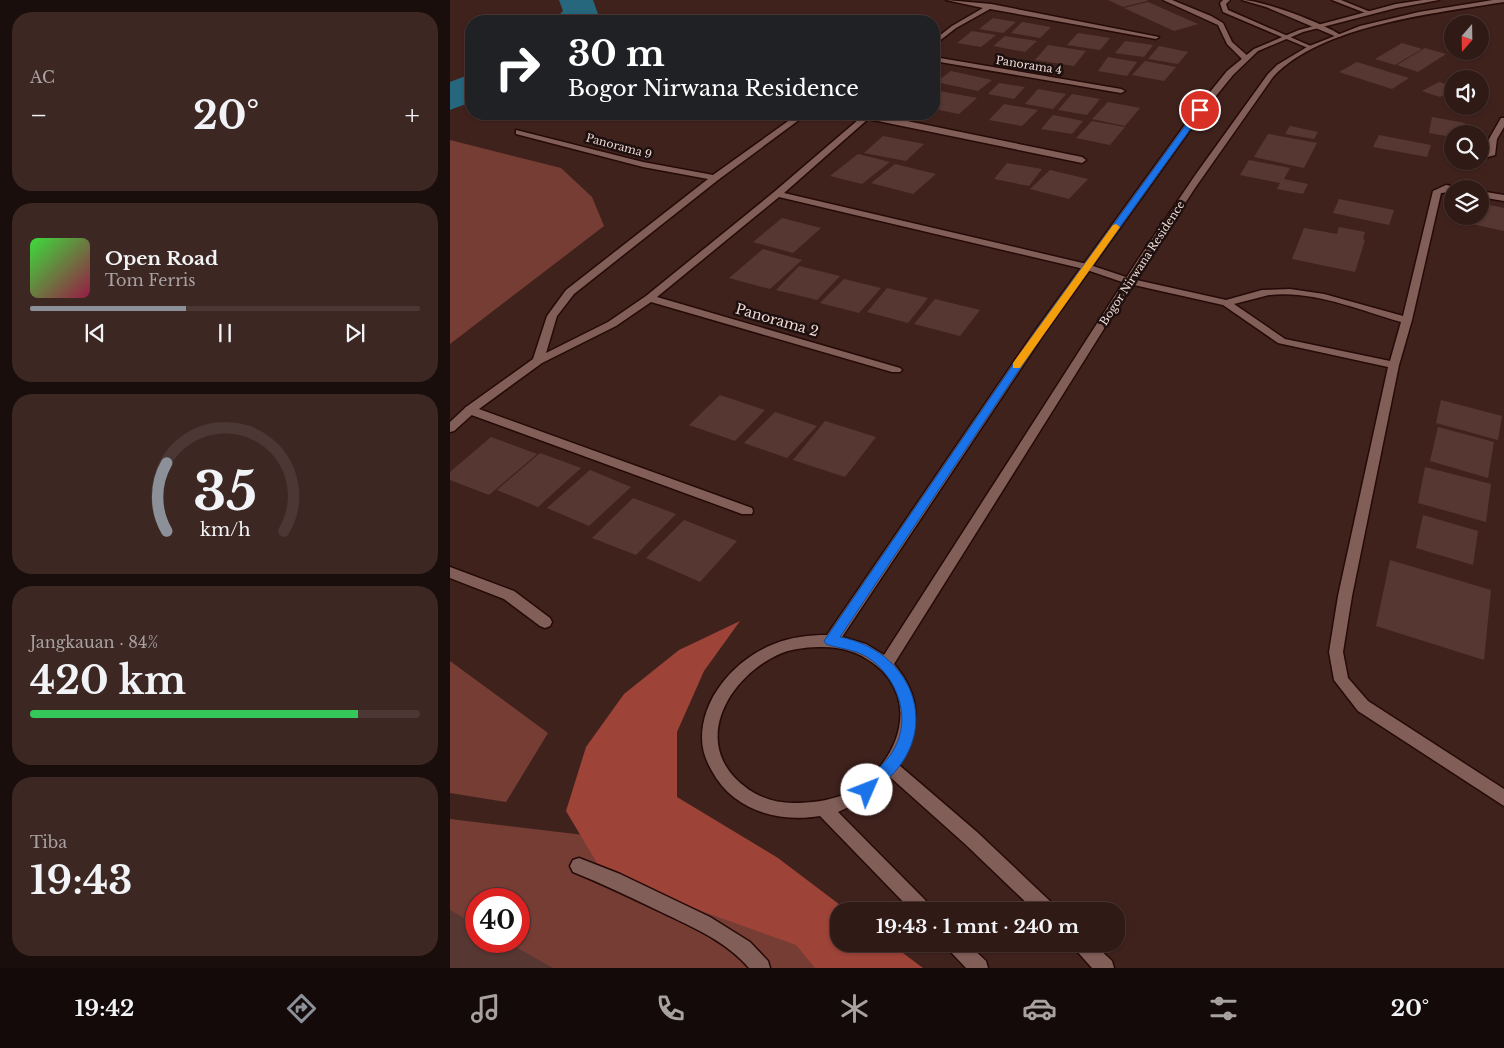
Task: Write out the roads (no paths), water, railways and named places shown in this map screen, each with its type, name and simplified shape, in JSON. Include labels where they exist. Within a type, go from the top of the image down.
[{"type":"street","points":[[949,0],[1156,37]]},
{"type":"street","points":[[1167,0],[1209,17],[1221,24],[1229,43],[1246,58]]},
{"type":"street","points":[[1228,0],[1224,3],[1225,11],[1310,47]]},
{"type":"street","points":[[1245,0],[1318,26],[1340,36]]},
{"type":"street","points":[[1335,0],[1370,13]]},
{"type":"street","points":[[831,641],[975,425],[1218,86],[1256,50],[1285,37],[1318,26],[1370,13],[1436,0]]},
{"type":"street","name":"Bogor Nirwana Residence","points":[[886,664],[1129,281],[1265,82],[1282,64],[1310,47],[1340,36],[1414,15],[1504,0]]},
{"type":"street","points":[[940,39],[954,27],[999,1]]},
{"type":"street","name":"Panorama 4","points":[[940,60],[1121,91]]},
{"type":"street","points":[[538,361],[552,316],[570,292],[715,178],[795,120]]},
{"type":"street","points":[[450,428],[470,410],[538,361],[612,324],[650,298],[777,194],[862,120]]},
{"type":"street","points":[[892,120],[1082,160]]},
{"type":"street","points":[[1491,155],[1504,120]]},
{"type":"street","name":"Panorama 9","points":[[519,132],[642,164],[715,178]]},
{"type":"street","points":[[1444,189],[1437,191],[1407,320],[1394,365],[1344,596],[1336,652],[1341,680],[1363,706],[1503,796]]},
{"type":"street","points":[[777,194],[1087,267],[1129,281],[1226,303],[1266,332],[1282,341],[1394,365]]},
{"type":"street","points":[[1489,196],[1504,198]]},
{"type":"street","points":[[1226,303],[1273,292],[1288,292],[1307,294],[1407,320]]},
{"type":"street","name":"Panorama 2","points":[[650,298],[896,370]]},
{"type":"street","points":[[470,410],[747,511]]},
{"type":"street","points":[[450,572],[509,595],[545,622]]},
{"type":"street","points":[[831,641],[852,644],[870,653],[886,664],[901,683],[908,704],[908,728],[900,752],[890,767],[867,790],[847,801],[823,808],[788,811],[757,803],[731,788],[715,765],[708,739],[712,711],[725,686],[746,665],[773,650],[792,644],[831,641]]},
{"type":"street","points":[[890,767],[971,838],[1039,902]]},
{"type":"street","points":[[823,808],[915,902]]},
{"type":"street","points":[[579,866],[614,880],[704,923],[744,948],[761,968]]},
{"type":"street","points":[[963,952],[979,968]]},
{"type":"street","points":[[1090,952],[1105,968]]},
{"type":"waterway","points":[[576,0],[581,14],[579,15]]},
{"type":"waterway","points":[[450,98],[465,89]]}]
